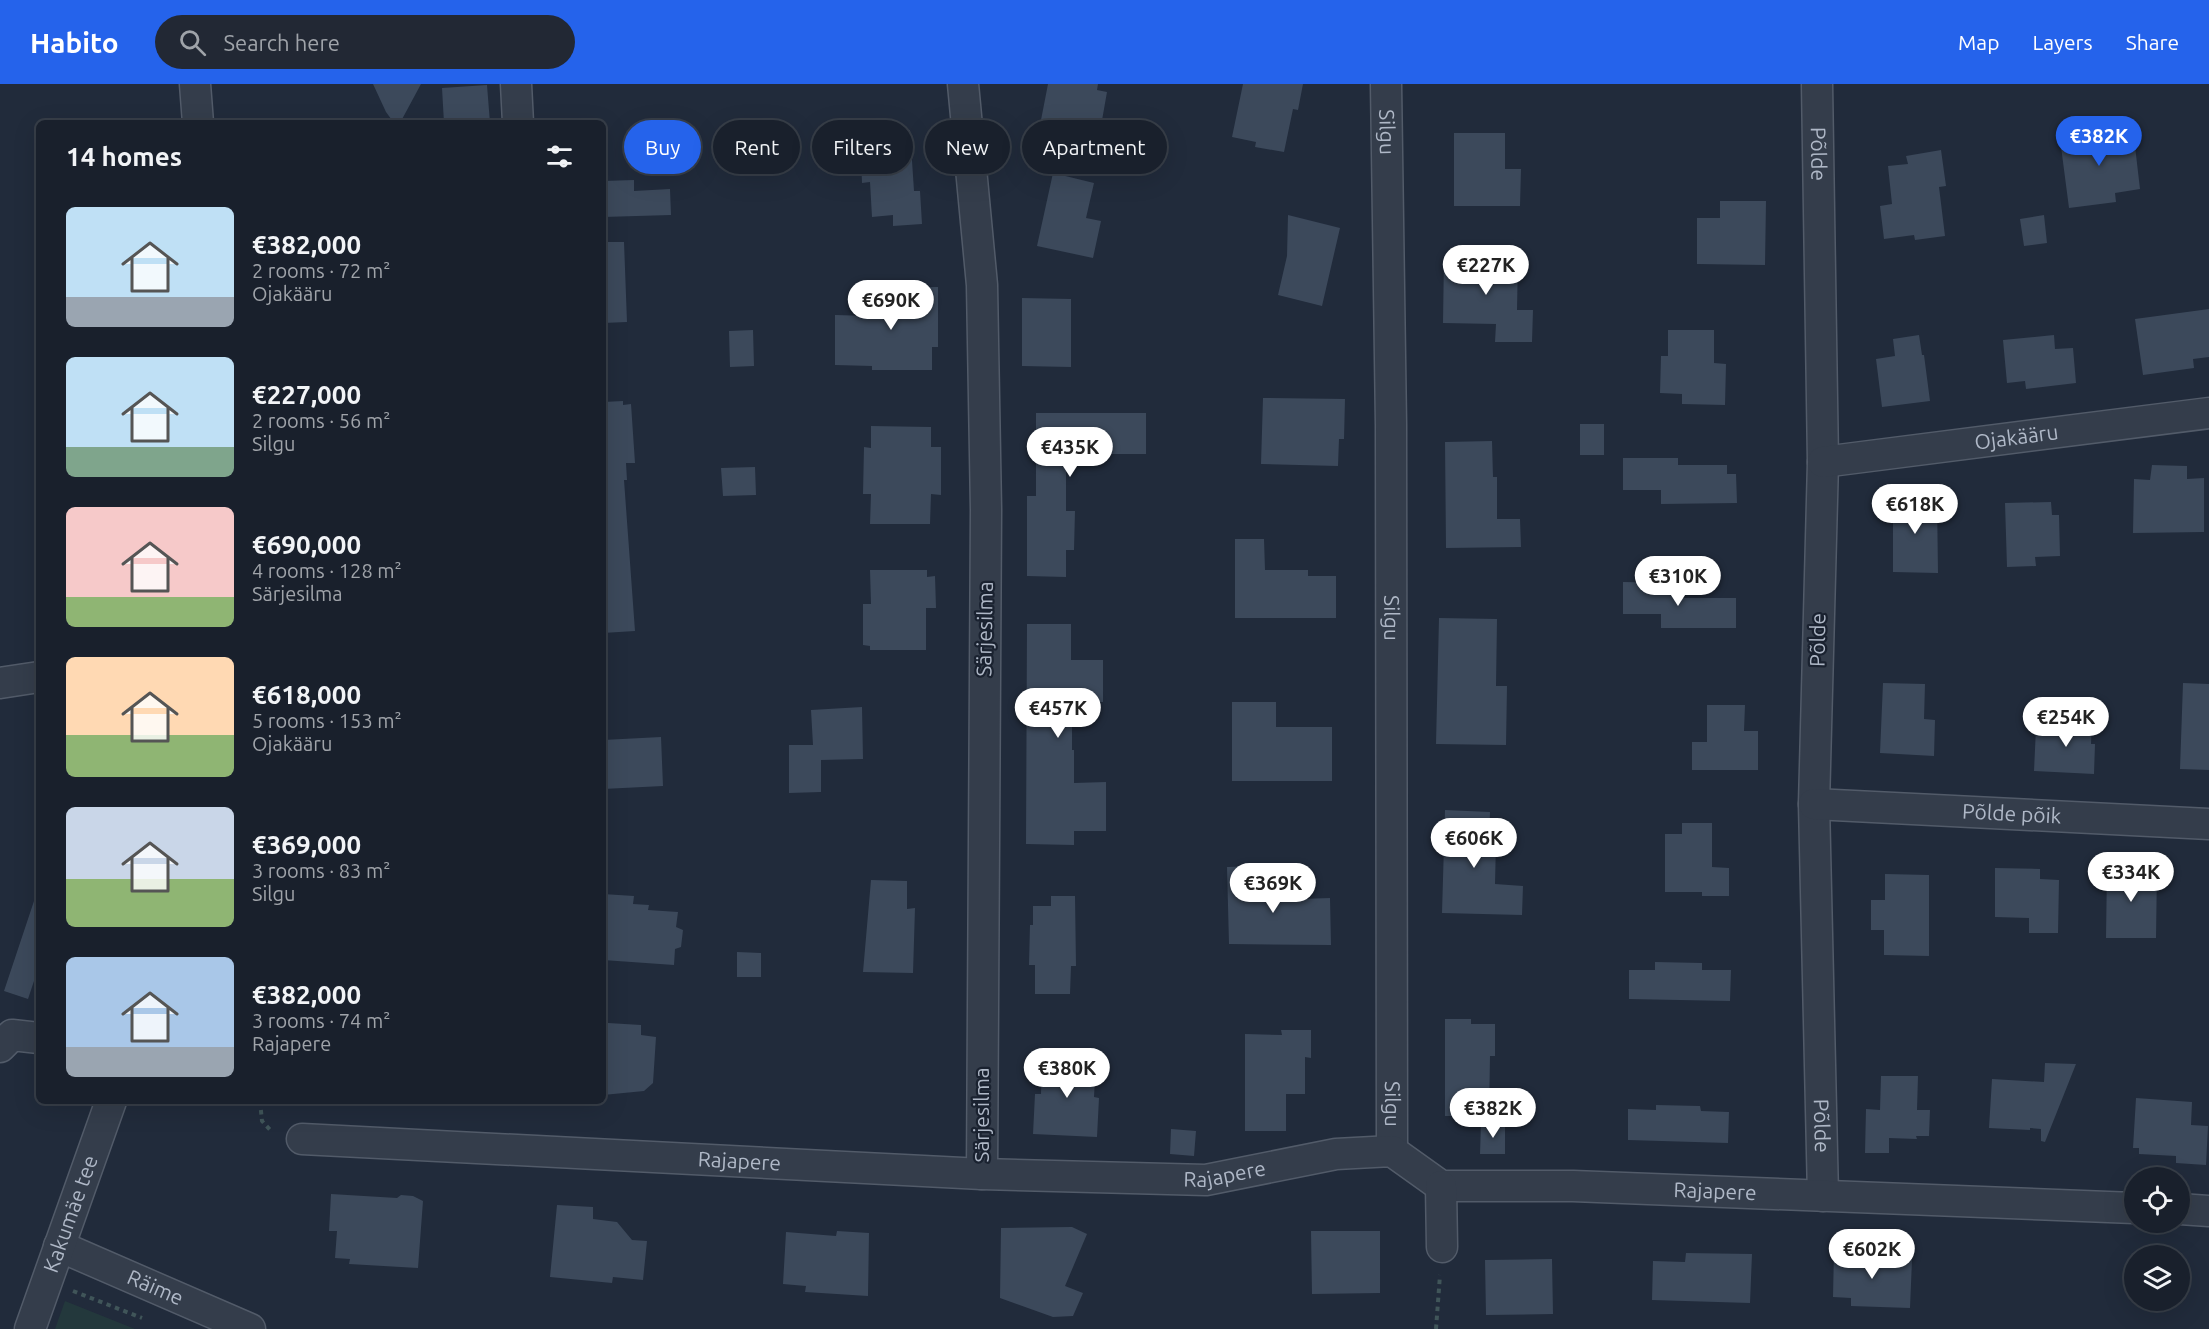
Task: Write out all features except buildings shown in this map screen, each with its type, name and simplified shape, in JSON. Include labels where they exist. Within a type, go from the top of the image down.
[{"type":"street","points":[[195,84],[198,120]]},
{"type":"street","points":[[516,84],[518,120]]},
{"type":"street","name":"Särjesilma","points":[[963,84],[982,285],[986,510],[982,1174]]},
{"type":"street","name":"Silgu","points":[[1386,84],[1391,425],[1392,1151]]},
{"type":"street","name":"Põlde","points":[[1817,84],[1823,462],[1814,804],[1823,1196]]},
{"type":"street","name":"Ojakääru","points":[[1823,462],[2209,413]]},
{"type":"street","points":[[0,683],[36,677]]},
{"type":"street","name":"Põlde põik","points":[[1814,804],[2209,824]]},
{"type":"street","points":[[0,1047],[12,1035],[36,1038]]},
{"type":"street","name":"Kakumäe tee","points":[[30,1329],[110,1104]]},
{"type":"street","name":"Rajapere","points":[[302,1139],[982,1174],[1206,1180],[1336,1154],[1392,1151]]},
{"type":"street","points":[[1392,1151],[1441,1186],[1442,1247]]},
{"type":"street","name":"Rajapere","points":[[1441,1186],[1573,1186],[2124,1208]]},
{"type":"street","points":[[2190,1209],[2209,1210]]},
{"type":"street","name":"Räime","points":[[59,1246],[250,1329]]},
{"type":"path","points":[[1437,1329],[1442,1247]]},
{"type":"path","points":[[47,1281],[146,1320]]},
{"type":"green space","points":[[65,1301],[135,1329],[55,1329]]}]
